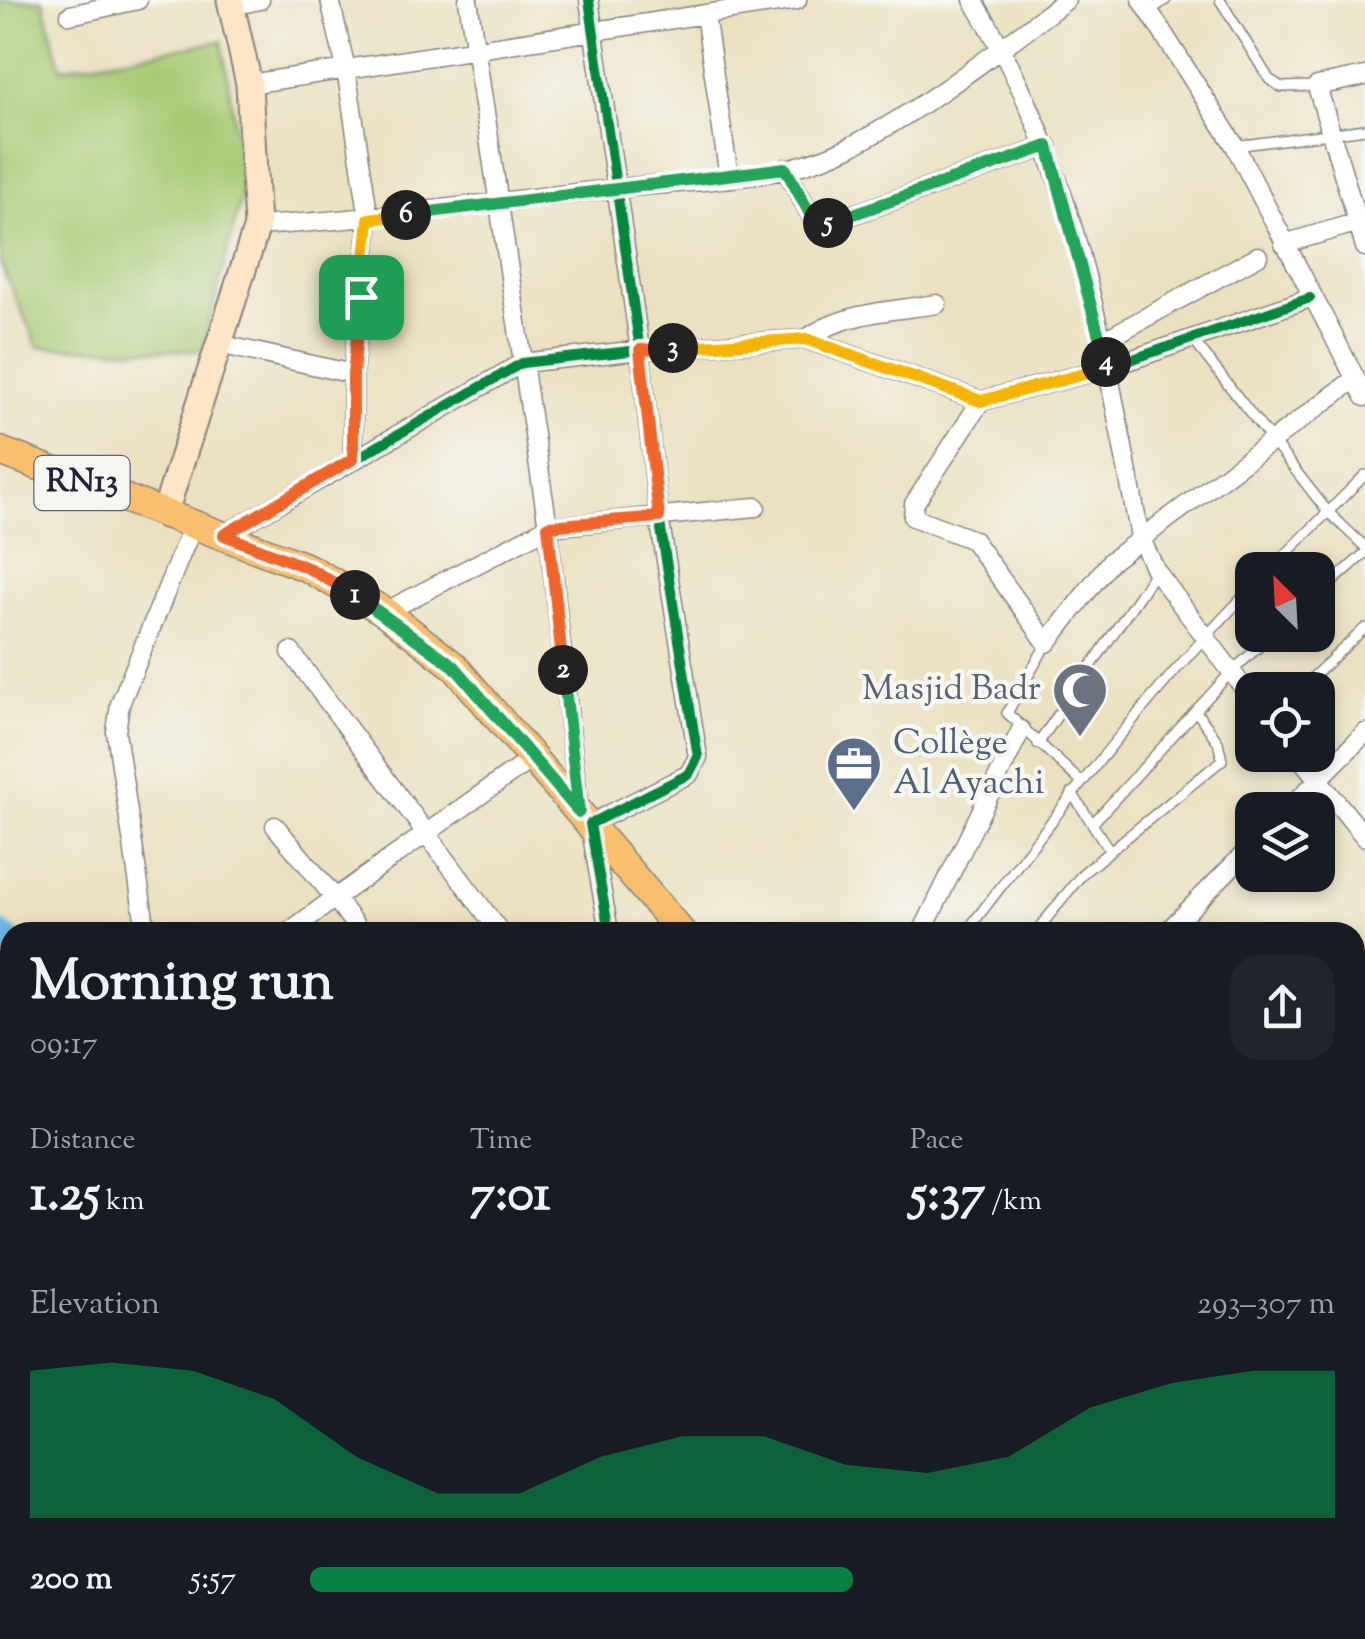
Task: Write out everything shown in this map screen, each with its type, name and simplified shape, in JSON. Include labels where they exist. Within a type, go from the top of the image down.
[{"type":"main road","name":"RN13","points":[[0,452],[308,568],[384,612],[454,666],[673,922]]},
{"type":"street","points":[[70,16],[138,0]]},
{"type":"street","points":[[164,514],[257,226],[249,84],[230,3],[260,0]]},
{"type":"street","points":[[330,0],[346,69],[369,219],[353,374],[353,459]]},
{"type":"street","points":[[468,0],[502,204],[585,818],[607,922]]},
{"type":"street","points":[[585,818],[696,768],[698,757],[659,517],[640,350],[589,0]]},
{"type":"street","points":[[249,84],[718,8],[797,0]]},
{"type":"street","points":[[972,0],[1003,48],[1048,146],[1101,342],[1140,537],[1156,571],[1235,675]]},
{"type":"street","points":[[257,226],[369,219],[785,168],[845,149],[1003,48],[1066,0]]},
{"type":"street","points":[[1145,6],[1235,146],[1310,298],[1365,397]]},
{"type":"street","points":[[718,8],[729,177]]},
{"type":"street","points":[[1365,76],[1317,86],[1362,221],[1365,247]]},
{"type":"street","points":[[785,168],[814,221],[823,224],[1048,146]]},
{"type":"street","points":[[1284,244],[1362,221]]},
{"type":"street","points":[[1101,342],[1258,256]]},
{"type":"street","points":[[224,535],[522,363],[640,350],[806,339],[981,401],[1107,368],[1310,298]]},
{"type":"street","points":[[806,339],[824,326],[855,317],[938,304]]},
{"type":"street","points":[[219,344],[353,374]]},
{"type":"street","points":[[981,401],[914,504],[913,517],[973,540],[1047,642],[1110,562],[1356,378]]},
{"type":"street","points":[[384,612],[548,526],[756,507]]},
{"type":"street","points":[[144,922],[116,732],[120,704],[193,526]]},
{"type":"street","points":[[291,652],[493,922]]},
{"type":"street","points":[[927,922],[1022,730]]},
{"type":"street","points":[[1306,792],[1365,733]]},
{"type":"street","points":[[302,922],[534,757]]},
{"type":"street","points":[[1313,772],[1365,837]]},
{"type":"street","points":[[274,826],[352,922]]},
{"type":"street","points":[[1177,922],[1235,863]]},
{"type":"lane","points":[[1145,6],[1166,0]]},
{"type":"lane","points":[[1220,0],[1269,79],[1281,87],[1317,86]]},
{"type":"lane","points":[[1235,146],[1365,129]]},
{"type":"lane","points":[[1193,340],[1271,443],[1365,550],[1335,579]]},
{"type":"lane","points":[[1288,552],[1365,475]]},
{"type":"lane","points":[[1038,744],[1156,571]]},
{"type":"lane","points":[[974,922],[1081,782],[1204,636],[1235,605]]},
{"type":"lane","points":[[1317,672],[1365,628]]},
{"type":"lane","points":[[1047,642],[1008,709],[1022,730],[1081,782]]},
{"type":"lane","points":[[1092,824],[1253,652]]},
{"type":"lane","points":[[1043,922],[1068,887],[1222,760],[1218,742],[1196,711]]},
{"type":"lane","points":[[1072,793],[1110,851]]},
{"type":"green space","points":[[0,0],[43,0],[61,68],[222,41],[244,186],[202,351],[38,347],[0,263]]},
{"type":"cycle path","points":[[589,0],[640,350],[659,517],[698,757],[689,774],[590,824],[607,922]]},
{"type":"cycle path","points":[[224,535],[522,363],[640,350],[806,339],[981,401],[1107,368],[1310,298]]},
{"type":"place","name":"Masjid Badr","points":[[1080,739]]},
{"type":"place","name":"Collège Al Ayachi","points":[[854,813]]},
{"type":"route","points":[[1048,146],[1074,228],[1107,368],[981,401],[806,339],[640,350],[659,517],[548,526],[579,812],[454,666],[384,612],[308,568],[224,535],[353,459],[353,374],[361,297],[369,219],[712,180],[785,168],[814,221],[823,224],[1048,146]]}]
